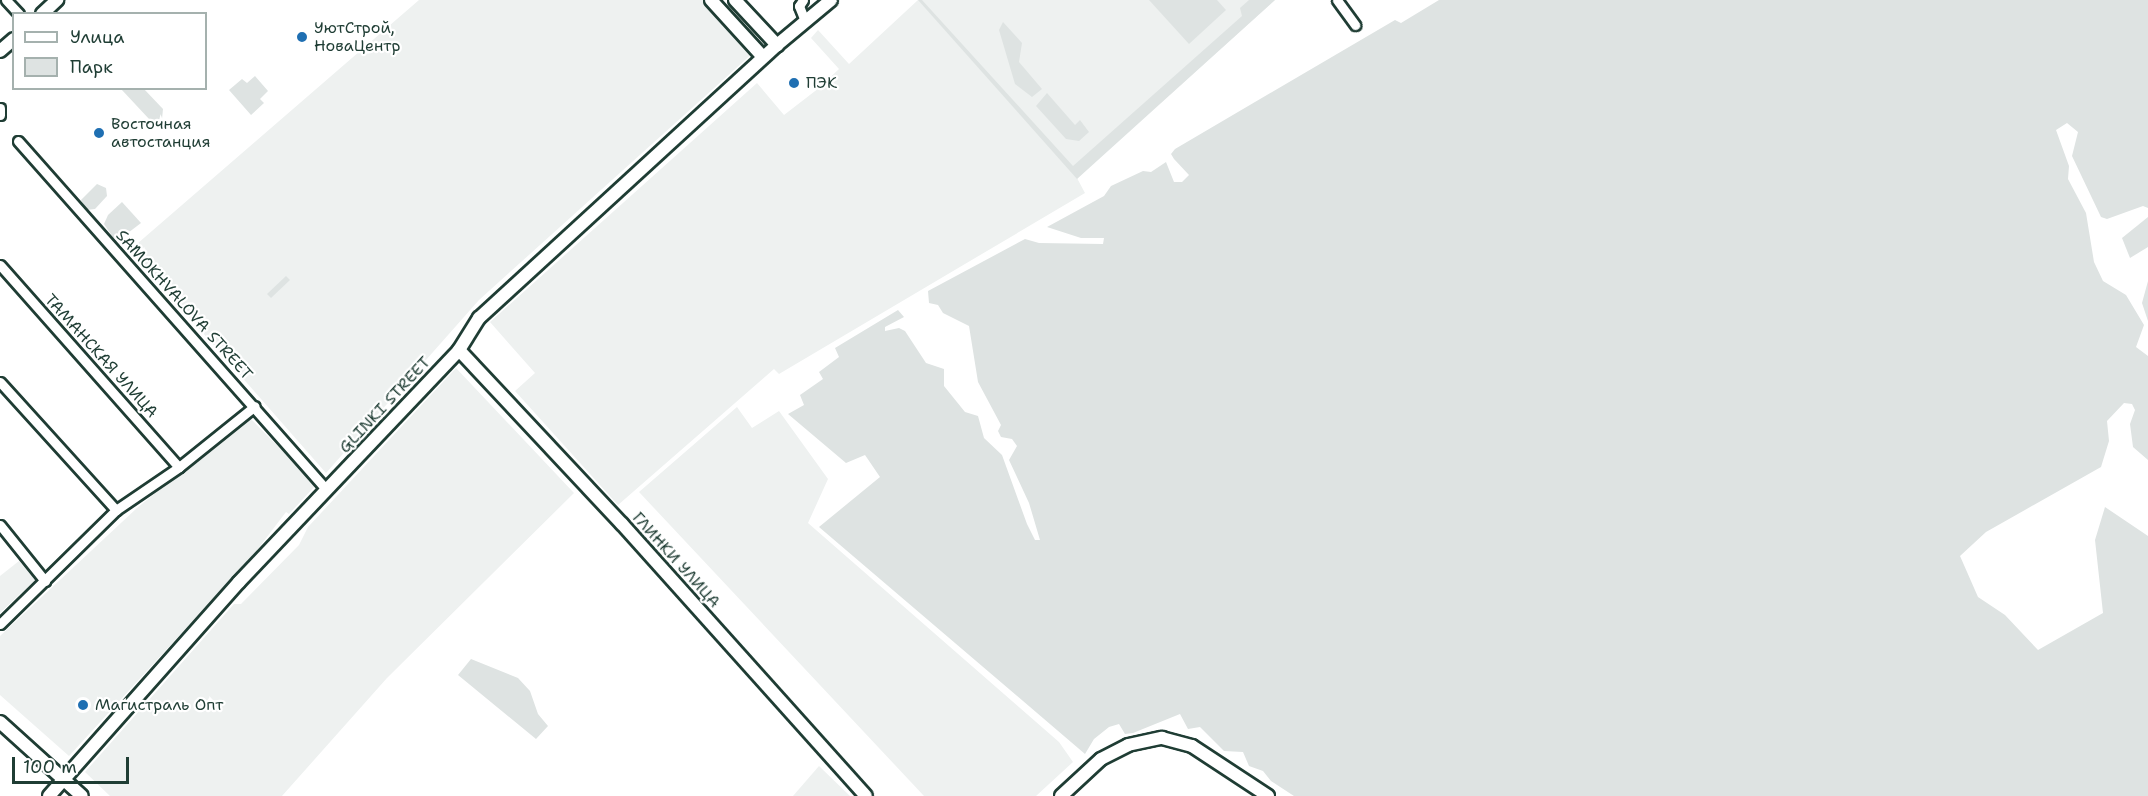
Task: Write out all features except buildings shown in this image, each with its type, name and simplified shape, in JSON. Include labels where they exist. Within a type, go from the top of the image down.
[{"type":"main road","points":[[44,12],[57,0]]},
{"type":"main road","points":[[711,0],[763,57]]},
{"type":"main road","points":[[735,0],[777,45]]},
{"type":"main road","name":"GLINKI STREET","points":[[49,796],[327,490],[459,350],[485,313],[763,57],[831,0]]},
{"type":"main road","points":[[0,51],[12,41]]},
{"type":"main road","name":"ГЛИНКИ УЛИЦА","points":[[459,350],[622,524],[866,796]]},
{"type":"main road","points":[[0,722],[82,796]]},
{"type":"main road","points":[[1061,796],[1101,759],[1128,745],[1161,738],[1192,746],[1268,796]]},
{"type":"street","points":[[6,0],[17,12]]},
{"type":"street","points":[[803,0],[799,6],[805,21]]},
{"type":"street","points":[[1337,0],[1355,25]]},
{"type":"street","points":[[0,108],[0,115]]},
{"type":"street","name":"SAMOKHVALOVA STREET","points":[[18,141],[327,490]]},
{"type":"street","name":"ТАМАНСКАЯ УЛИЦА","points":[[0,266],[178,467]]},
{"type":"street","points":[[0,382],[116,510]]},
{"type":"street","points":[[0,624],[116,510],[178,467],[255,406]]},
{"type":"street","points":[[0,525],[45,581]]},
{"type":"shaded area","points":[[419,0],[707,0],[754,52],[479,300],[326,473],[130,250]]},
{"type":"shaded area","points":[[918,0],[1275,0],[1077,178],[1085,193],[779,374],[774,369],[618,505],[515,391],[535,373],[490,322],[757,83],[784,115],[819,88],[839,69],[811,38],[818,30],[849,64]]},
{"type":"shaded area","points":[[456,368],[574,493],[387,678],[282,796],[110,796],[85,772],[234,604],[241,604],[299,545],[308,527]]},
{"type":"shaded area","points":[[737,407],[752,428],[779,411],[828,479],[808,523],[1059,742],[1073,762],[1036,796],[924,796],[639,492]]},
{"type":"shaded area","points":[[249,417],[316,485],[289,514],[286,512],[254,554],[69,756],[0,695],[0,636],[137,508]]},
{"type":"shaded area","points":[[19,561],[35,580],[0,613],[0,576]]},
{"type":"shaded area","points":[[819,766],[850,796],[793,796]]},
{"type":"green space","points":[[918,0],[922,0],[1073,166],[1242,16],[1240,8],[1249,0],[1275,0],[1077,179]]},
{"type":"green space","points":[[1149,0],[1217,0],[1226,10],[1189,44]]},
{"type":"green space","points":[[1439,0],[2148,0],[2148,208],[2143,206],[2107,219],[2101,217],[2072,156],[2078,132],[2067,123],[2056,130],[2069,166],[2068,179],[2086,213],[2094,262],[2103,281],[2126,295],[2144,325],[2136,347],[2148,356],[2148,460],[2133,447],[2130,424],[2135,410],[2132,404],[2124,403],[2107,421],[2109,441],[2101,467],[1986,532],[1960,556],[1978,597],[2005,615],[2038,650],[2103,613],[2095,540],[2105,507],[2148,536],[2148,796],[1294,796],[1271,781],[1263,771],[1249,766],[1243,752],[1224,751],[1200,727],[1188,729],[1180,714],[1133,733],[1125,734],[1119,724],[1109,727],[1094,739],[1085,754],[819,527],[880,477],[865,455],[846,463],[788,414],[804,405],[800,395],[823,379],[819,372],[839,357],[835,348],[898,310],[904,317],[885,327],[885,331],[899,328],[905,331],[926,363],[944,369],[944,386],[965,412],[978,416],[984,438],[1002,455],[1027,524],[1035,540],[1040,540],[1029,503],[1009,460],[1017,446],[1012,439],[1001,437],[998,431],[1001,425],[978,382],[969,326],[943,313],[938,305],[929,303],[928,291],[1025,239],[1039,243],[1103,244],[1104,238],[1081,238],[1047,227],[1104,196],[1111,186],[1143,171],[1151,172],[1166,162],[1174,182],[1182,182],[1189,175],[1171,154],[1175,149],[1395,20],[1401,23]]},
{"type":"green space","points":[[1003,22],[1022,43],[1019,62],[1042,89],[1032,97],[1015,84],[999,30]]},
{"type":"green space","points":[[255,76],[268,91],[260,99],[264,103],[251,115],[229,90],[242,79],[247,83]]},
{"type":"green space","points":[[122,90],[145,90],[163,109],[162,119],[150,120]]},
{"type":"green space","points":[[1047,93],[1075,125],[1080,120],[1089,132],[1079,141],[1066,139],[1036,106]]},
{"type":"green space","points":[[97,184],[106,188],[107,196],[95,209],[86,210],[81,200]]},
{"type":"green space","points":[[122,202],[141,223],[116,242],[104,224],[108,215]]},
{"type":"green space","points":[[2148,217],[2148,247],[2130,258],[2122,238]]},
{"type":"green space","points":[[286,276],[290,280],[271,298],[267,294]]},
{"type":"green space","points":[[2148,281],[2148,321],[2142,303]]},
{"type":"green space","points":[[471,659],[518,678],[530,691],[538,714],[548,726],[536,739],[458,675]]},
{"type":"place","name":"УютСтрой, НоваЦентр","points":[[302,37]]},
{"type":"place","name":"ПЭК","points":[[794,83]]},
{"type":"place","name":"Восточная автостанция","points":[[99,133]]},
{"type":"place","name":"Магистраль Опт","points":[[83,705]]}]
